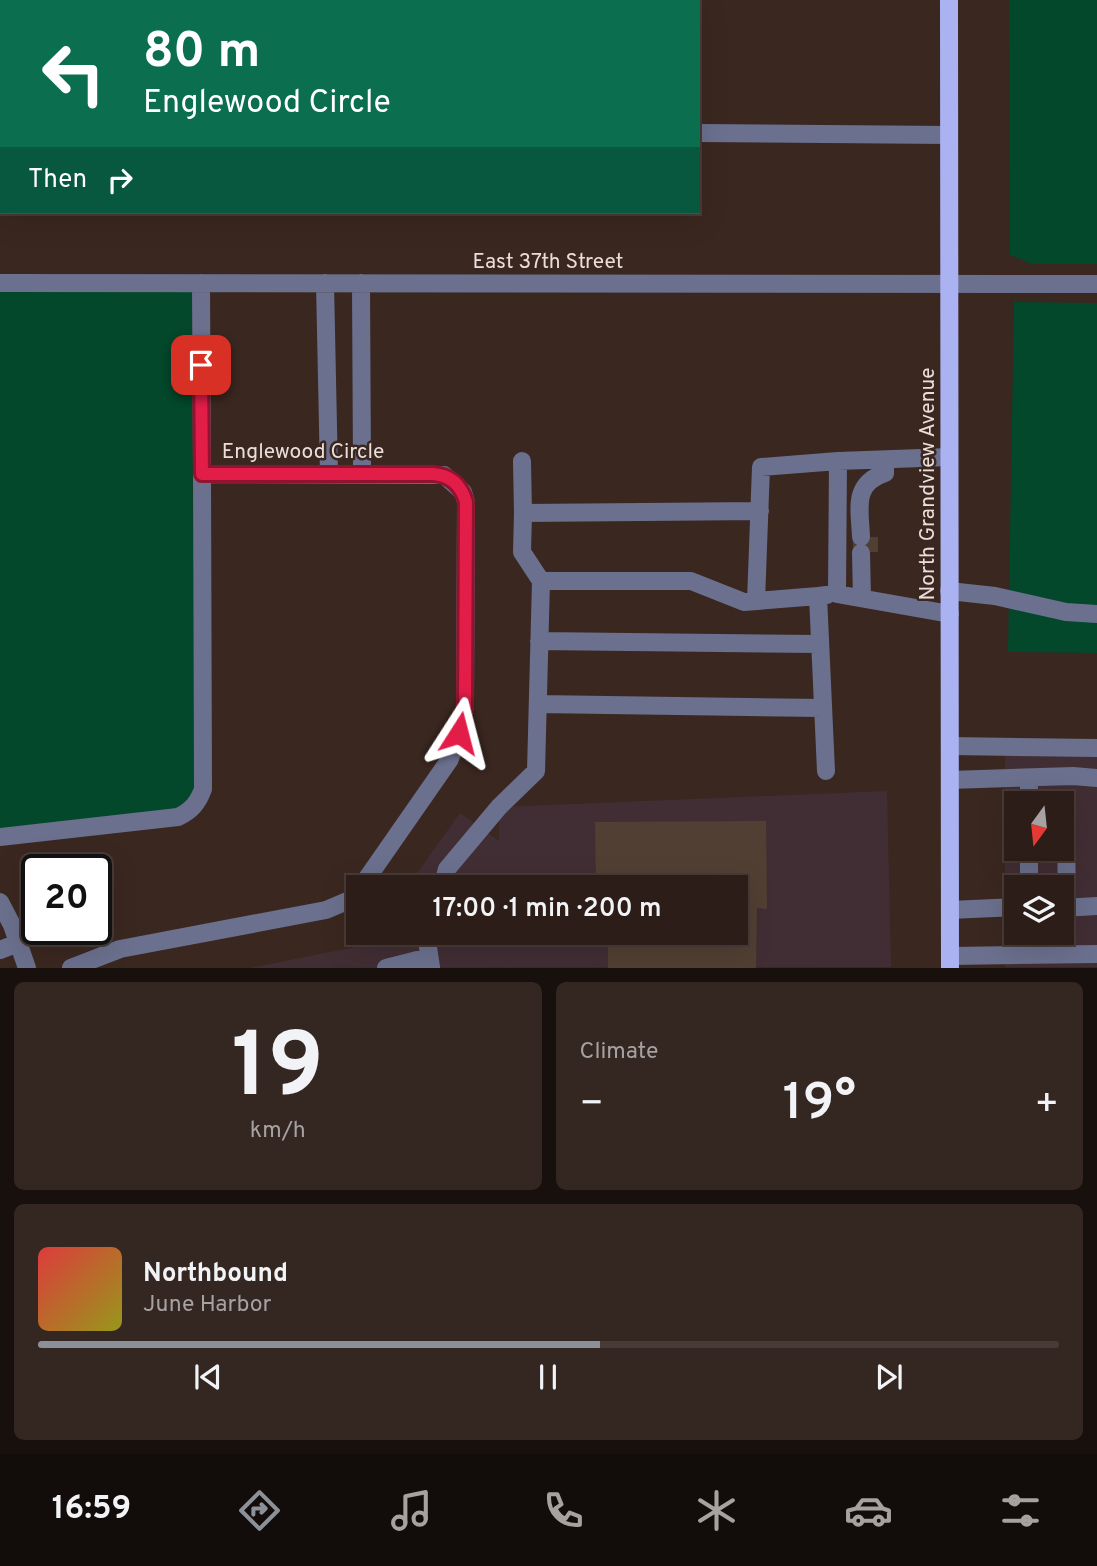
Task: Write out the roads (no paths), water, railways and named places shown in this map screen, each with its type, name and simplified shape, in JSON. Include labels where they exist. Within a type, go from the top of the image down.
[{"type":"main road","name":"North Grandview Avenue","points":[[949,0],[950,962]]},
{"type":"street","points":[[700,133],[949,135]]},
{"type":"street","name":"East 37th Street","points":[[0,283],[1097,284]]},
{"type":"street","points":[[201,283],[202,474]]},
{"type":"street","points":[[325,283],[330,475]]},
{"type":"street","points":[[361,283],[362,474]]},
{"type":"street","points":[[756,601],[761,467],[950,457]]},
{"type":"street","points":[[862,598],[860,498],[863,485],[885,473],[885,460]]},
{"type":"street","points":[[445,875],[447,869],[499,807],[536,771],[541,581],[523,552],[522,461]]},
{"type":"street","points":[[837,594],[838,461]]},
{"type":"street","name":"Englewood Circle","points":[[0,837],[177,817],[187,813],[200,798],[203,789],[202,474],[444,475],[463,492],[466,502],[465,706],[450,759],[370,875]]},
{"type":"street","points":[[523,513],[760,511]]},
{"type":"street","points":[[541,581],[691,581],[744,602],[837,594],[950,614]]},
{"type":"street","points":[[949,591],[995,596],[1066,612],[1097,614]]},
{"type":"street","points":[[818,596],[826,771]]},
{"type":"street","points":[[540,641],[820,644]]},
{"type":"street","points":[[538,704],[823,708]]},
{"type":"street","points":[[950,746],[1097,748]]},
{"type":"street","points":[[1029,778],[1029,791]]},
{"type":"street","points":[[950,780],[1097,778]]},
{"type":"street","points":[[0,902],[27,968]]},
{"type":"street","name":"Englewood Circle","points":[[71,968],[120,949],[326,910],[346,902]]},
{"type":"street","points":[[1074,908],[1097,906]]},
{"type":"street","points":[[950,910],[1004,908]]},
{"type":"street","points":[[0,950],[18,943]]},
{"type":"street","points":[[950,962],[1039,961],[1097,954]]},
{"type":"street","points":[[386,968],[430,962]]}]
